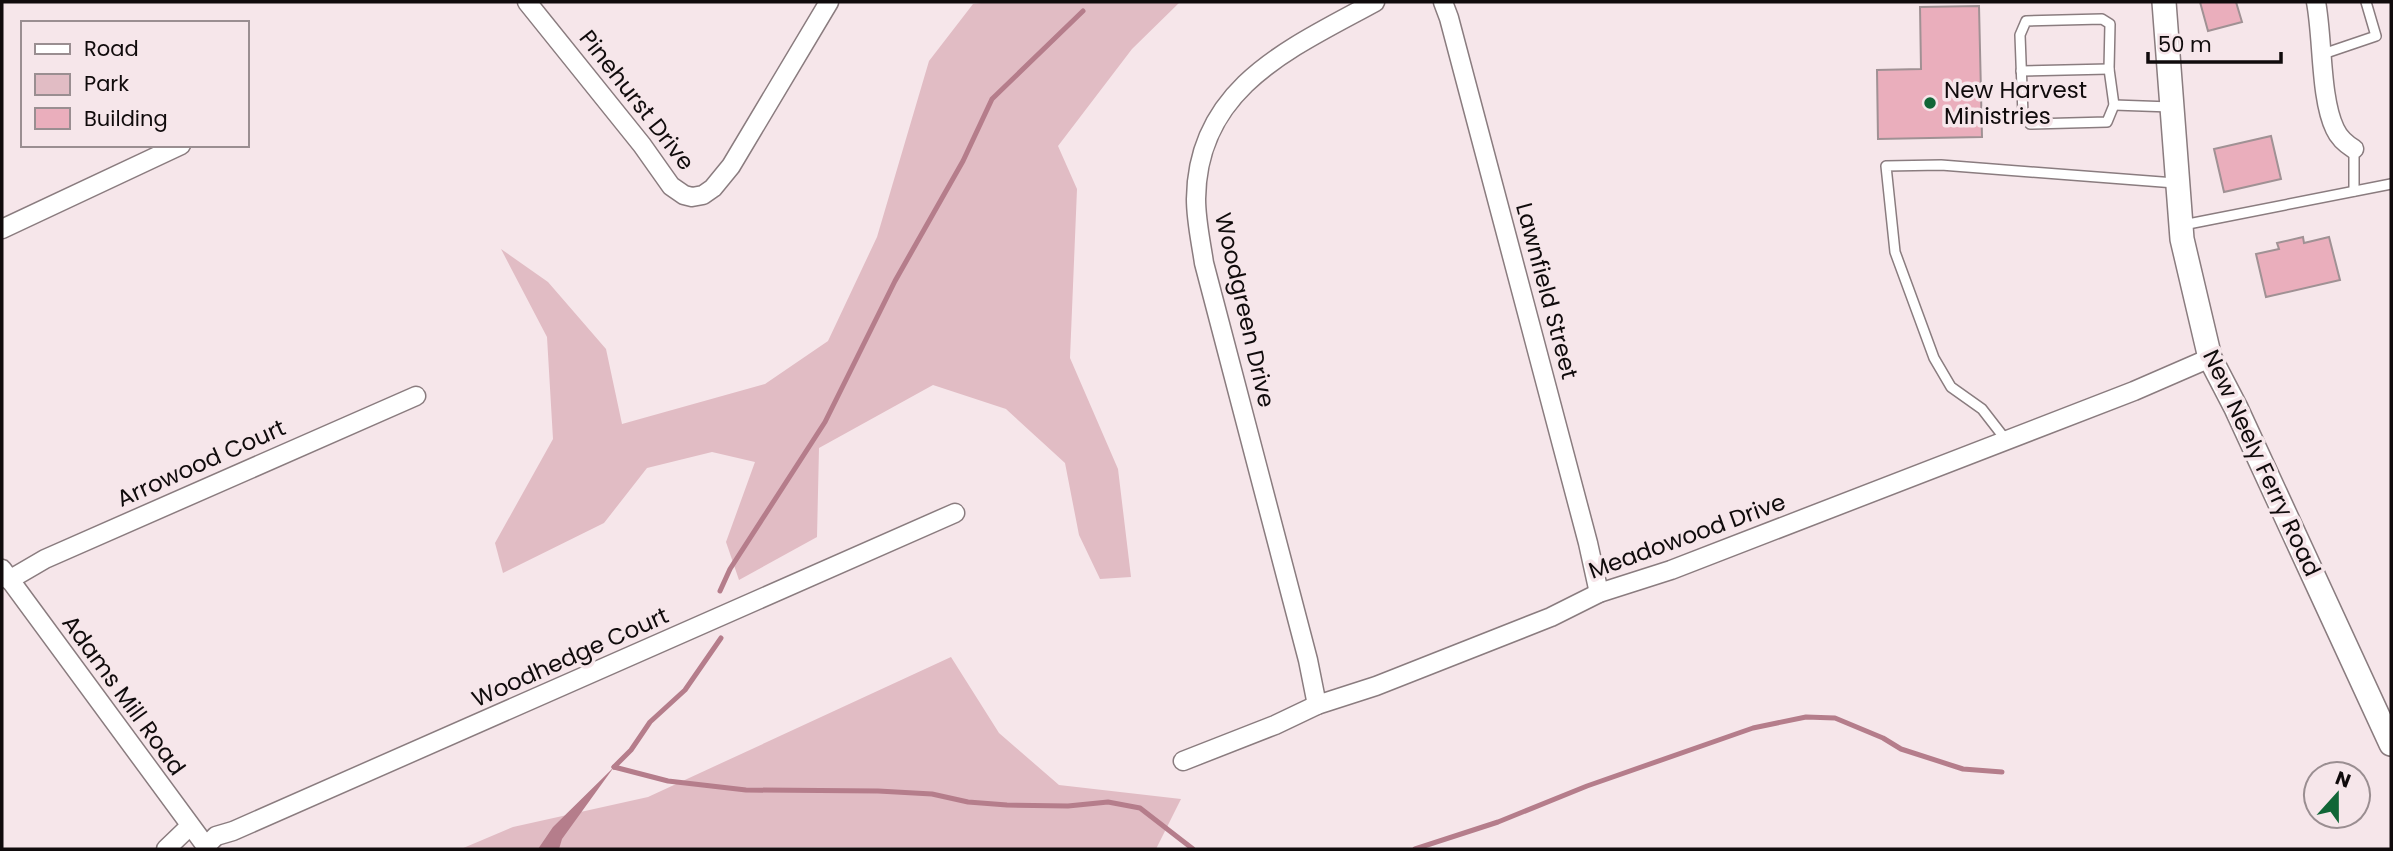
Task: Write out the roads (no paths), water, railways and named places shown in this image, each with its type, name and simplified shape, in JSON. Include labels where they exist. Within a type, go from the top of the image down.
[{"type":"street","name":"Pinehurst Drive","points":[[527,2],[642,145],[671,186],[692,197],[713,188],[731,166],[829,2]]},
{"type":"street","name":"Woodgreen Drive","points":[[1317,705],[1204,263],[1196,197],[1205,145],[1217,117],[1235,93],[1260,69],[1288,50],[1375,2]]},
{"type":"street","name":"Lawnfield Street","points":[[1443,2],[1453,31],[1599,593]]},
{"type":"street","name":"New Neely Ferry Road","points":[[2164,2],[2181,225],[2197,309],[2210,358],[2389,732]]},
{"type":"street","points":[[2316,2],[2329,109],[2335,131],[2354,149]]},
{"type":"street","points":[[2,229],[177,147]]},
{"type":"street","name":"Meadowood Drive","points":[[1183,761],[1275,725],[1317,705],[1376,686],[1551,617],[1599,593],[1671,570],[2134,391],[2210,358]]},
{"type":"street","name":"Arrowood Court","points":[[6,575],[416,396]]},
{"type":"street","name":"Woodhedge Court","points":[[207,847],[216,836],[233,831],[955,513]]},
{"type":"street","name":"Adams Mill Road","points":[[6,575],[207,847]]},
{"type":"street","points":[[166,849],[190,826]]},
{"type":"lane","points":[[2323,54],[2376,36],[2366,2]]},
{"type":"lane","points":[[2102,19],[2110,24],[2109,69],[2114,105],[2107,122],[2030,124],[2023,115],[2020,35],[2026,20],[2102,19]]},
{"type":"lane","points":[[2021,71],[2109,69]]},
{"type":"lane","points":[[2114,105],[2171,107]]},
{"type":"lane","points":[[2354,149],[2354,191]]},
{"type":"lane","points":[[2006,440],[1982,409],[1951,387],[1934,358],[1895,252],[1886,166],[1941,165],[2177,183]]},
{"type":"lane","points":[[2181,225],[2391,184]]},
{"type":"waterway","points":[[720,591],[730,569],[825,422],[895,281],[963,161],[992,99],[1083,11]]},
{"type":"waterway","points":[[614,767],[631,750],[650,722],[685,690],[721,638]]},
{"type":"waterway","points":[[1415,849],[1498,822],[1587,786],[1753,728],[1806,717],[1835,718],[1883,738],[1901,749],[1963,769],[2002,772]]},
{"type":"waterway","points":[[614,767],[668,781],[746,790],[932,794],[968,802],[1007,805],[1068,806],[1108,802],[1140,808],[1193,849]]},
{"type":"place","name":"New Harvest Ministries","points":[[1930,103]]}]
